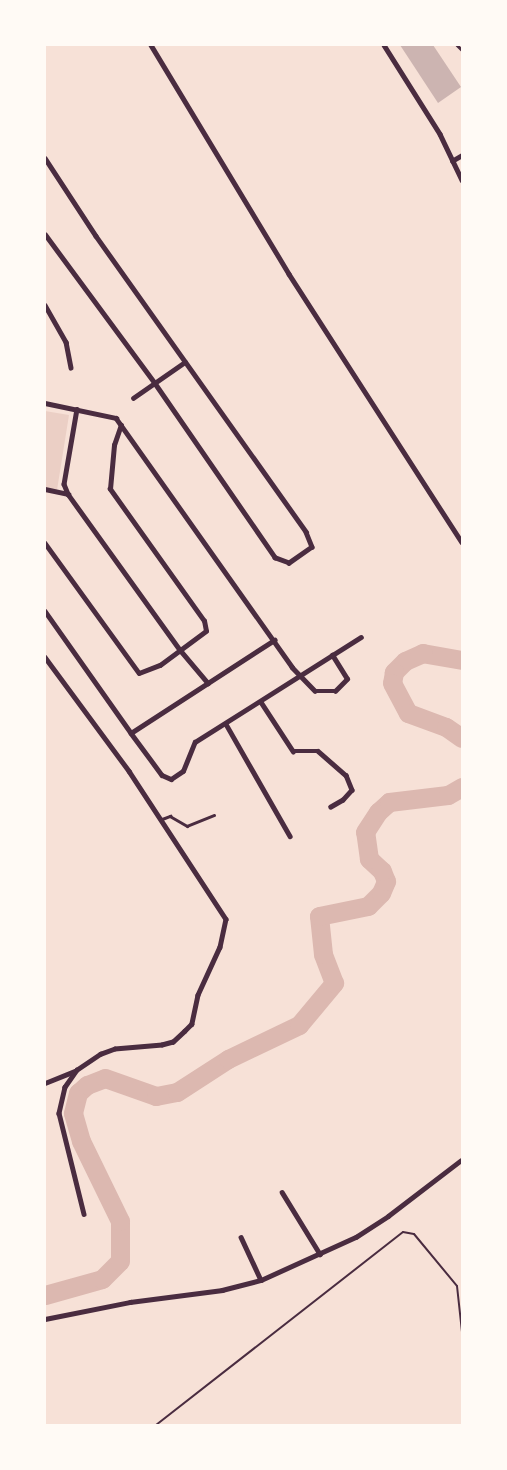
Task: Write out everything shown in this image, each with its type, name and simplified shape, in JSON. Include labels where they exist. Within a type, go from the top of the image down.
[{"type":"street","points":[[151,45],[284,266],[462,542]]},
{"type":"street","points":[[384,45],[440,134],[462,180]]},
{"type":"street","points":[[452,161],[462,155]]},
{"type":"street","points":[[45,158],[96,236],[312,542],[312,546],[289,563],[275,558],[155,384],[45,235]]},
{"type":"street","points":[[45,305],[66,342],[71,368]]},
{"type":"street","points":[[133,398],[185,362]]},
{"type":"street","points":[[45,403],[111,416],[121,425],[274,640],[301,677],[315,691],[330,692],[340,687],[346,676],[332,655]]},
{"type":"street","points":[[77,409],[64,484],[68,494],[180,651],[208,683]]},
{"type":"street","points":[[45,542],[136,671],[146,673],[197,640],[207,627],[110,490],[114,445],[121,425]]},
{"type":"street","points":[[45,489],[68,494]]},
{"type":"street","points":[[45,611],[162,775],[171,779],[184,771],[195,742],[301,677],[361,637]]},
{"type":"street","points":[[131,733],[274,640]]},
{"type":"street","points":[[45,657],[162,819],[226,919],[223,938],[198,995],[192,1024],[173,1042],[162,1046],[108,1051],[76,1070],[45,1083]]},
{"type":"street","points":[[261,702],[293,752],[318,751],[346,775],[352,790],[331,807]]},
{"type":"street","points":[[226,724],[290,836]]},
{"type":"street","points":[[76,1070],[64,1087],[59,1113],[84,1214]]},
{"type":"street","points":[[45,1319],[130,1302],[222,1290],[261,1280],[320,1254],[388,1216],[460,1161]]},
{"type":"street","points":[[282,1192],[320,1254]]},
{"type":"street","points":[[241,1237],[261,1280]]},
{"type":"lane","points":[[457,45],[462,50]]},
{"type":"lane","points":[[162,819],[170,816],[187,826],[214,815]]},
{"type":"path","points":[[156,1425],[403,1232],[414,1234],[457,1286],[462,1332]]},
{"type":"shaded area","points":[[45,411],[69,415],[57,490],[45,488]]},
{"type":"building","points":[[400,45],[433,45],[461,87],[438,103]]},
{"type":"waterway","points":[[462,660],[423,653],[405,661],[394,672],[392,683],[408,713],[446,727],[462,738]]},
{"type":"waterway","points":[[45,1295],[102,1279],[120,1261],[120,1221],[81,1141],[73,1113],[78,1093],[87,1085],[105,1078],[156,1096],[177,1092],[228,1059],[299,1025],[334,983],[323,954],[319,916],[368,906],[381,893],[386,881],[382,871],[369,859],[365,832],[378,812],[389,802],[448,795],[462,787]]}]
